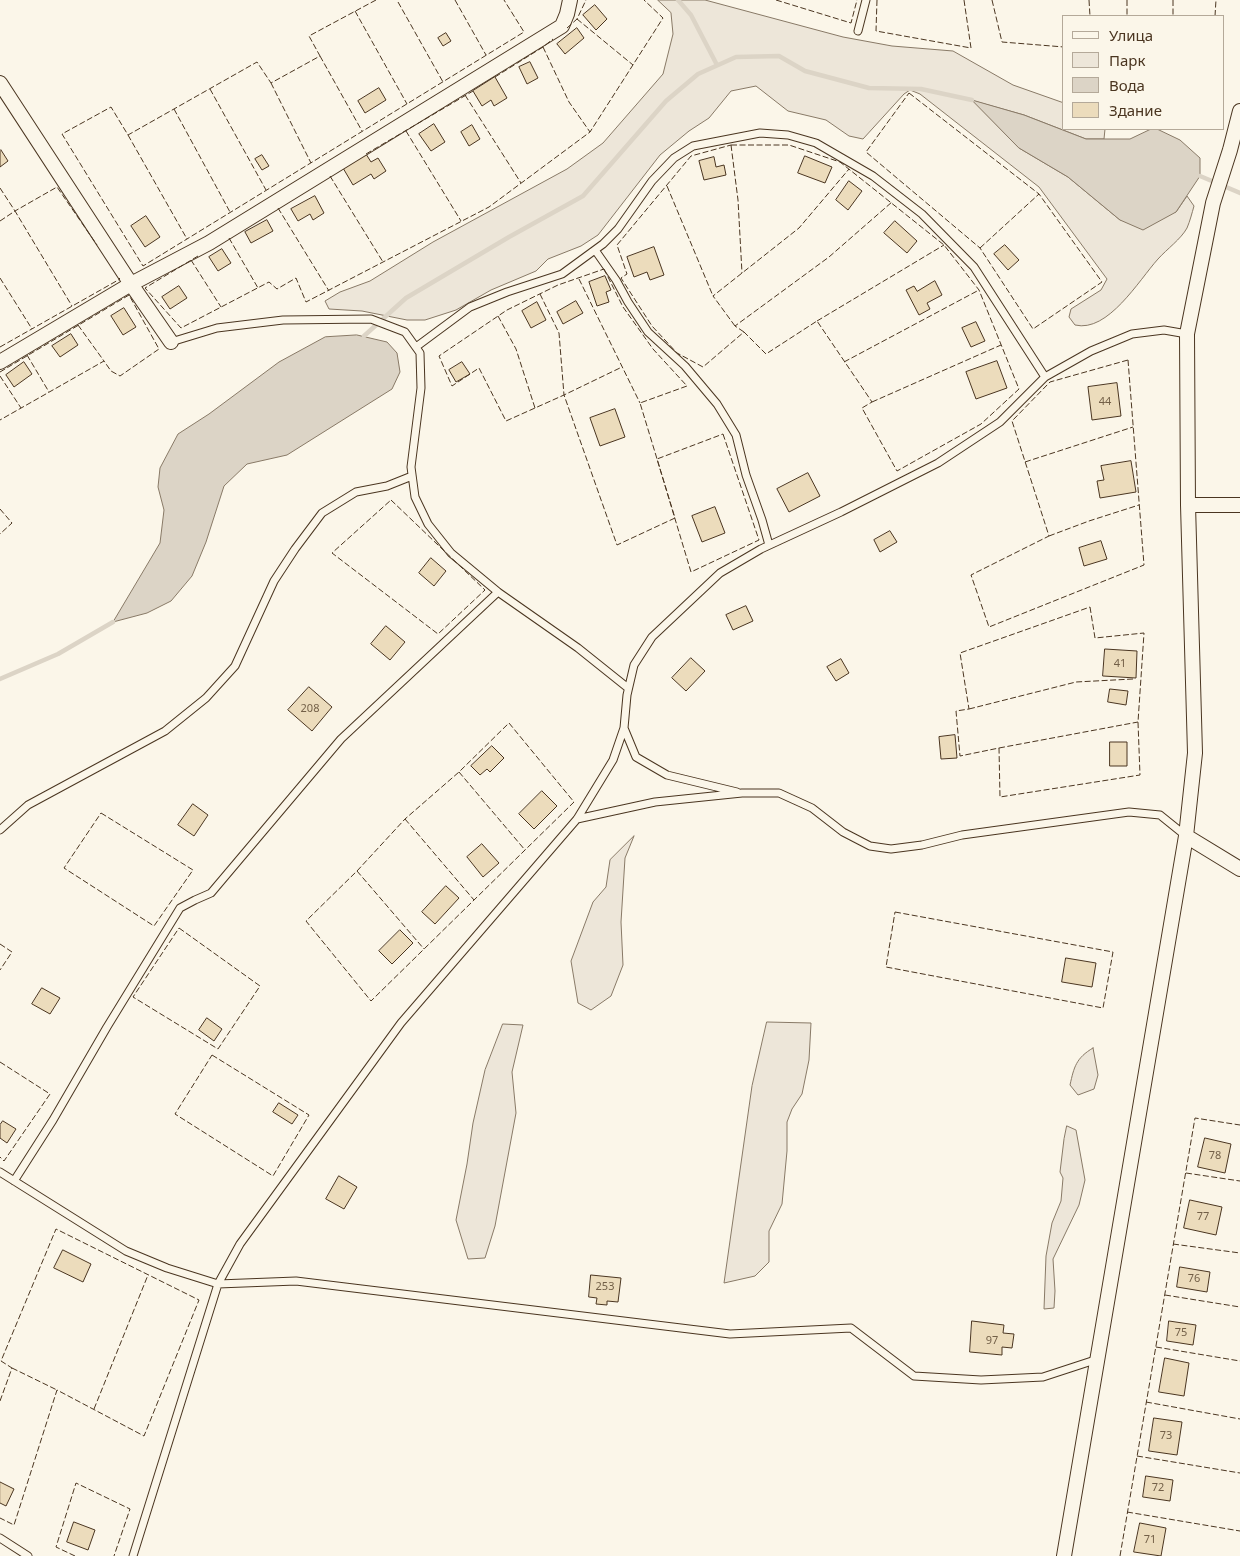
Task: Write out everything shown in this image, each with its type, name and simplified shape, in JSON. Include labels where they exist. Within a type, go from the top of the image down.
[{"type":"street","points":[[0,362],[130,284],[208,243],[562,26],[570,0]]},
{"type":"street","points":[[0,83],[130,284],[171,342]]},
{"type":"street","points":[[1064,1556],[1186,836],[1195,753],[1188,505],[1187,334],[1213,203],[1240,111]]},
{"type":"street","points":[[1188,505],[1240,505]]},
{"type":"street","points":[[1186,836],[1240,869]]},
{"type":"lane","points":[[858,31],[866,0]]},
{"type":"lane","points":[[416,347],[470,307],[507,292],[562,274],[595,250],[618,229],[652,180],[674,158],[693,146],[760,133],[788,135],[816,142],[873,176],[922,214],[974,267],[1045,377]]},
{"type":"lane","points":[[595,250],[648,332],[685,366],[717,404],[736,435],[746,475],[762,520],[768,545]]},
{"type":"lane","points":[[171,342],[217,328],[283,320],[371,320],[405,332],[420,353],[421,388],[411,467],[415,498],[428,524],[451,553],[498,592],[578,648],[628,688]]},
{"type":"lane","points":[[133,1556],[218,1284],[240,1244],[401,1023],[578,819],[613,760],[624,728],[628,688],[634,665],[652,637],[720,573],[768,545],[841,512],[938,463],[1000,422],[1045,377],[1091,351],[1132,334],[1164,330],[1187,334]]},
{"type":"lane","points":[[0,830],[28,805],[165,731],[206,698],[235,666],[274,581],[295,549],[322,514],[356,492],[387,486],[412,476]]},
{"type":"lane","points":[[14,1182],[54,1120],[107,1026],[180,908],[211,893],[341,739],[498,592]]},
{"type":"lane","points":[[624,728],[636,757],[667,775],[742,793]]},
{"type":"lane","points":[[578,819],[655,802],[742,793],[779,793],[812,808],[843,832],[870,846],[891,849],[922,845],[962,835],[1129,812],[1160,816],[1186,836]]},
{"type":"lane","points":[[0,1172],[126,1252],[166,1268],[218,1284],[296,1281],[730,1334],[851,1328],[914,1376],[981,1380],[1043,1377],[1098,1358]]},
{"type":"lane","points":[[0,1538],[28,1556]]},
{"type":"green space","points":[[658,0],[705,0],[843,37],[892,46],[953,51],[1013,85],[1062,102],[1062,130],[1024,115],[974,101],[1019,148],[1068,177],[1120,220],[1176,212],[1187,196],[1194,206],[1187,228],[1178,240],[1158,259],[1122,303],[1111,313],[1099,321],[1087,325],[1075,325],[1069,317],[1071,309],[1101,290],[1107,279],[1039,187],[920,94],[910,90],[904,94],[863,139],[849,136],[826,120],[788,111],[756,86],[731,91],[709,118],[689,131],[660,155],[598,235],[581,246],[548,259],[536,271],[491,290],[456,310],[425,320],[407,320],[362,311],[329,309],[325,301],[340,292],[370,281],[433,242],[567,169],[603,143],[663,74],[673,34],[671,13]]},
{"type":"green space","points":[[1063,130],[1105,130],[1104,139],[1086,139]]},
{"type":"green space","points":[[634,836],[625,858],[621,922],[623,965],[611,996],[591,1010],[578,1003],[571,961],[593,902],[606,887],[610,860]]},
{"type":"green space","points":[[767,1022],[811,1023],[809,1060],[802,1094],[792,1109],[787,1122],[787,1151],[782,1204],[769,1231],[769,1262],[755,1276],[724,1283],[752,1086]]},
{"type":"green space","points":[[503,1024],[523,1025],[512,1072],[516,1113],[495,1226],[485,1258],[468,1259],[456,1220],[473,1123],[485,1070]]},
{"type":"green space","points":[[1093,1048],[1098,1075],[1094,1089],[1078,1095],[1070,1085],[1073,1073],[1079,1059]]},
{"type":"green space","points":[[1067,1126],[1076,1130],[1085,1180],[1079,1205],[1053,1259],[1054,1308],[1044,1309],[1046,1256],[1052,1223],[1061,1201],[1063,1178],[1060,1172]]},
{"type":"water","points":[[972,100],[1024,115],[1086,139],[1130,139],[1149,130],[1159,130],[1180,140],[1200,158],[1200,176],[1176,212],[1143,230],[1120,220],[1068,177],[1019,148]]},
{"type":"water","points":[[357,335],[387,342],[397,353],[400,372],[392,389],[287,455],[247,464],[224,486],[206,542],[192,576],[171,601],[147,613],[113,622],[160,543],[164,510],[158,487],[160,468],[178,434],[209,414],[279,362],[325,337]]},
{"type":"building","points":[[595,5],[607,19],[596,30],[583,15]]},
{"type":"building","points":[[577,28],[584,38],[565,54],[557,44]]},
{"type":"building","points":[[446,33],[451,41],[443,46],[438,38]]},
{"type":"building","points":[[530,62],[538,78],[527,84],[519,67]]},
{"type":"building","points":[[495,77],[507,98],[494,106],[491,100],[482,106],[473,91]]},
{"type":"building","points":[[379,88],[386,100],[365,113],[358,101]]},
{"type":"building","points":[[434,124],[445,142],[431,151],[419,134]]},
{"type":"building","points":[[472,125],[480,139],[469,146],[461,132]]},
{"type":"building","points":[[0,151],[8,161],[0,167]]},
{"type":"building","points":[[366,154],[371,162],[378,158],[386,171],[374,179],[371,174],[353,185],[343,168]]},
{"type":"building","points":[[262,155],[269,166],[262,170],[255,159]]},
{"type":"building","points":[[805,156],[832,167],[825,183],[798,173]]},
{"type":"building","points":[[714,157],[716,167],[724,165],[726,175],[704,180],[699,161]]},
{"type":"building","points":[[849,181],[862,191],[848,210],[836,200]]},
{"type":"building","points":[[315,196],[324,213],[313,220],[310,214],[298,221],[291,209]]},
{"type":"building","points":[[146,216],[160,237],[145,247],[131,226]]},
{"type":"building","points":[[267,220],[273,231],[251,243],[245,232]]},
{"type":"building","points":[[895,221],[917,241],[907,253],[884,233]]},
{"type":"building","points":[[1005,245],[1019,260],[1008,270],[994,254]]},
{"type":"building","points":[[654,247],[664,275],[650,280],[647,272],[634,277],[627,257]]},
{"type":"building","points":[[222,249],[231,263],[218,271],[209,257]]},
{"type":"building","points":[[605,276],[611,290],[606,292],[609,302],[597,306],[589,282]]},
{"type":"building","points":[[935,281],[942,295],[927,303],[930,309],[919,315],[906,290],[914,286],[917,291]]},
{"type":"building","points":[[179,286],[187,298],[170,309],[162,297]]},
{"type":"building","points":[[576,301],[583,313],[563,324],[557,312]]},
{"type":"building","points":[[537,302],[546,320],[531,328],[522,311]]},
{"type":"building","points":[[124,308],[136,327],[123,335],[111,316]]},
{"type":"building","points":[[976,322],[985,341],[971,347],[962,328]]},
{"type":"building","points":[[71,334],[78,345],[60,357],[52,346]]},
{"type":"building","points":[[997,361],[1007,388],[976,399],[966,372]]},
{"type":"building","points":[[24,362],[32,374],[14,387],[6,375]]},
{"type":"building","points":[[462,362],[470,374],[456,382],[449,370]]},
{"type":"building","points":[[1117,383],[1121,416],[1092,420],[1088,387]]},
{"type":"building","points":[[615,409],[625,437],[600,446],[590,418]]},
{"type":"building","points":[[1131,461],[1136,492],[1100,498],[1097,481],[1104,480],[1101,466]]},
{"type":"building","points":[[808,473],[820,496],[789,512],[777,489]]},
{"type":"building","points":[[715,507],[725,533],[702,542],[692,516]]},
{"type":"building","points":[[890,531],[897,542],[880,552],[874,540]]},
{"type":"building","points":[[1101,541],[1107,559],[1084,566],[1079,548]]},
{"type":"building","points":[[431,558],[446,571],[434,586],[419,573]]},
{"type":"building","points":[[746,606],[753,621],[733,630],[726,615]]},
{"type":"building","points":[[386,626],[405,642],[390,660],[371,644]]},
{"type":"building","points":[[1105,649],[1137,651],[1136,678],[1103,676]]},
{"type":"building","points":[[691,658],[705,671],[686,691],[672,678]]},
{"type":"building","points":[[841,659],[849,673],[836,681],[827,667]]},
{"type":"building","points":[[309,687],[332,707],[312,731],[288,710]]},
{"type":"building","points":[[1110,689],[1128,691],[1126,705],[1108,702]]},
{"type":"building","points":[[955,735],[957,758],[941,759],[939,737]]},
{"type":"building","points":[[1110,742],[1127,742],[1127,766],[1110,766]]},
{"type":"building","points":[[492,746],[504,758],[490,772],[487,769],[480,775],[471,766]]},
{"type":"building","points":[[542,791],[557,806],[534,829],[519,814]]},
{"type":"building","points":[[193,804],[208,815],[194,836],[178,825]]},
{"type":"building","points":[[482,844],[499,863],[483,877],[467,857]]},
{"type":"building","points":[[446,886],[459,898],[435,924],[422,912]]},
{"type":"building","points":[[400,930],[413,943],[392,964],[379,951]]},
{"type":"building","points":[[1066,958],[1096,963],[1092,987],[1062,982]]},
{"type":"building","points":[[42,988],[60,998],[50,1014],[32,1004]]},
{"type":"building","points":[[207,1018],[222,1029],[214,1041],[199,1030]]},
{"type":"building","points":[[279,1103],[298,1115],[292,1124],[273,1112]]},
{"type":"building","points":[[3,1121],[16,1129],[7,1143],[0,1138],[0,1125]]},
{"type":"building","points":[[1205,1138],[1231,1144],[1225,1173],[1198,1167]]},
{"type":"building","points":[[339,1176],[357,1187],[344,1209],[326,1199]]},
{"type":"building","points":[[1190,1200],[1222,1207],[1216,1235],[1184,1228]]},
{"type":"building","points":[[63,1250],[91,1264],[83,1282],[54,1268]]},
{"type":"building","points":[[1180,1267],[1210,1272],[1207,1292],[1177,1287]]},
{"type":"building","points":[[591,1275],[621,1278],[618,1302],[607,1301],[607,1305],[596,1304],[597,1298],[589,1297]]},
{"type":"building","points":[[972,1321],[1004,1325],[1003,1333],[1014,1334],[1012,1348],[1002,1347],[1002,1355],[970,1352]]},
{"type":"building","points":[[1169,1321],[1196,1325],[1193,1345],[1167,1341]]},
{"type":"building","points":[[1165,1358],[1189,1363],[1184,1396],[1159,1392]]},
{"type":"building","points":[[1154,1418],[1182,1422],[1177,1455],[1149,1451]]},
{"type":"building","points":[[1146,1476],[1173,1480],[1170,1501],[1143,1497]]},
{"type":"building","points":[[0,1482],[14,1489],[6,1506],[0,1503]]},
{"type":"building","points":[[74,1522],[95,1530],[88,1550],[67,1542]]},
{"type":"building","points":[[1140,1523],[1166,1528],[1161,1556],[1134,1552]]},
{"type":"waterway","points":[[678,0],[691,15],[717,65]]},
{"type":"waterway","points":[[364,336],[406,298],[583,196],[666,101],[698,74],[736,57],[779,56],[805,71],[869,88],[921,89],[972,100]]},
{"type":"waterway","points":[[1200,176],[1240,193]]},
{"type":"waterway","points":[[0,679],[58,654],[113,622]]},
{"type":"fence","points":[[376,0],[309,36],[320,56],[271,83],[257,62],[128,135],[111,107],[62,134],[143,266],[524,32],[504,0]]},
{"type":"fence","points":[[455,0],[486,55]]},
{"type":"fence","points":[[567,28],[577,19],[586,0]]},
{"type":"fence","points":[[198,256],[145,288],[181,328],[269,282],[277,289],[296,278],[306,302],[489,207],[590,132],[663,18],[644,0]]},
{"type":"fence","points":[[776,0],[851,23],[857,0]]},
{"type":"fence","points":[[877,0],[876,31],[971,48],[964,0]]},
{"type":"fence","points":[[992,0],[1002,42],[1062,47]]},
{"type":"fence","points":[[1089,0],[1090,15]]},
{"type":"fence","points":[[1127,0],[1127,15]]},
{"type":"fence","points":[[1173,0],[1173,15]]},
{"type":"fence","points":[[1215,15],[1216,0]]},
{"type":"fence","points":[[398,2],[443,82]]},
{"type":"fence","points":[[355,11],[407,104]]},
{"type":"fence","points":[[577,19],[633,65]]},
{"type":"fence","points":[[495,77],[553,39]]},
{"type":"fence","points":[[543,47],[569,102],[590,132]]},
{"type":"fence","points":[[320,56],[362,131]]},
{"type":"fence","points":[[271,83],[311,163]]},
{"type":"fence","points":[[210,89],[266,190]]},
{"type":"fence","points":[[366,154],[473,91]]},
{"type":"fence","points":[[909,93],[1039,194],[1102,282],[1033,329],[980,248],[866,152],[909,93]]},
{"type":"fence","points":[[465,95],[521,183]]},
{"type":"fence","points":[[174,109],[230,212]]},
{"type":"fence","points":[[406,131],[461,221]]},
{"type":"fence","points":[[128,135],[187,239]]},
{"type":"fence","points":[[731,145],[789,145],[840,162],[944,245],[979,290],[1019,389],[981,424],[897,471],[862,408],[872,402],[817,321],[766,354],[744,332],[703,367],[677,353],[652,326],[621,278],[627,274],[617,245],[691,156],[731,145]]},
{"type":"fence","points":[[731,145],[738,200],[742,273]]},
{"type":"fence","points":[[735,326],[713,296],[799,228],[849,169]]},
{"type":"fence","points":[[330,176],[383,262]]},
{"type":"fence","points":[[667,186],[713,296]]},
{"type":"fence","points":[[0,188],[15,211],[57,187],[97,245]]},
{"type":"fence","points":[[980,248],[1039,194]]},
{"type":"fence","points":[[744,332],[735,326],[829,257],[892,202]]},
{"type":"fence","points":[[278,208],[329,291]]},
{"type":"fence","points":[[0,221],[15,211],[72,306]]},
{"type":"fence","points":[[229,238],[258,288]]},
{"type":"fence","points":[[817,321],[944,245]]},
{"type":"fence","points":[[191,260],[221,307]]},
{"type":"fence","points":[[604,269],[623,307],[653,349],[687,386],[640,403],[675,518],[617,545],[564,395],[506,421],[479,368],[452,386],[439,356],[507,310],[558,285],[604,269]]},
{"type":"fence","points":[[0,278],[32,329]]},
{"type":"fence","points":[[0,347],[119,278]]},
{"type":"fence","points":[[579,279],[640,403]]},
{"type":"fence","points":[[844,362],[979,290]]},
{"type":"fence","points":[[540,294],[559,333],[564,395],[622,367]]},
{"type":"fence","points":[[0,372],[129,295],[159,349],[120,376],[111,371],[104,361],[0,420]]},
{"type":"fence","points":[[498,316],[516,349],[535,408]]},
{"type":"fence","points":[[78,325],[104,361]]},
{"type":"fence","points":[[872,402],[1001,345]]},
{"type":"fence","points":[[27,355],[49,392]]},
{"type":"fence","points":[[1128,360],[1144,565],[989,627],[971,575],[1049,536],[1012,421],[1050,382],[1128,360]]},
{"type":"fence","points":[[0,376],[21,408]]},
{"type":"fence","points":[[1025,462],[1133,427]]},
{"type":"fence","points":[[723,434],[759,540],[691,572],[657,459],[723,434]]},
{"type":"fence","points":[[391,500],[485,590],[438,634],[332,553],[391,500]]},
{"type":"fence","points":[[1049,536],[1139,505]]},
{"type":"fence","points":[[0,509],[12,523],[0,534]]},
{"type":"fence","points":[[1090,607],[1095,638],[1144,633],[1138,722],[1140,775],[1000,797],[999,748],[960,756],[956,711],[969,709],[960,653],[1090,607]]},
{"type":"fence","points":[[969,709],[1076,682],[1133,679]]},
{"type":"fence","points":[[999,748],[1138,722]]},
{"type":"fence","points":[[509,723],[574,802],[371,1001],[306,921],[357,871],[405,819],[459,772],[509,723]]},
{"type":"fence","points":[[459,772],[525,850]]},
{"type":"fence","points":[[101,813],[193,870],[154,926],[64,868],[101,813]]},
{"type":"fence","points":[[405,819],[474,900]]},
{"type":"fence","points":[[357,871],[424,949]]},
{"type":"fence","points":[[895,912],[1113,952],[1103,1008],[886,967],[895,912]]},
{"type":"fence","points":[[179,928],[260,986],[218,1049],[133,997],[179,928]]},
{"type":"fence","points":[[0,944],[12,952],[0,970]]},
{"type":"fence","points":[[212,1055],[309,1115],[273,1176],[175,1114],[212,1055]]},
{"type":"fence","points":[[0,1062],[50,1094],[4,1161],[0,1157]]},
{"type":"fence","points":[[1120,1556],[1195,1118],[1240,1125]]},
{"type":"fence","points":[[1186,1173],[1240,1181]]},
{"type":"fence","points":[[0,1401],[12,1368],[1,1361],[56,1229],[199,1300],[144,1436],[57,1390],[14,1525],[0,1518]]},
{"type":"fence","points":[[1173,1244],[1240,1253]]},
{"type":"fence","points":[[94,1409],[148,1275]]},
{"type":"fence","points":[[1165,1295],[1240,1307]]},
{"type":"fence","points":[[1156,1347],[1240,1361]]},
{"type":"fence","points":[[12,1368],[57,1390]]},
{"type":"fence","points":[[1146,1402],[1240,1419]]},
{"type":"fence","points":[[1137,1456],[1240,1473]]},
{"type":"fence","points":[[75,1556],[56,1547],[76,1483],[130,1509],[114,1556]]},
{"type":"fence","points":[[1127,1512],[1240,1531]]}]
